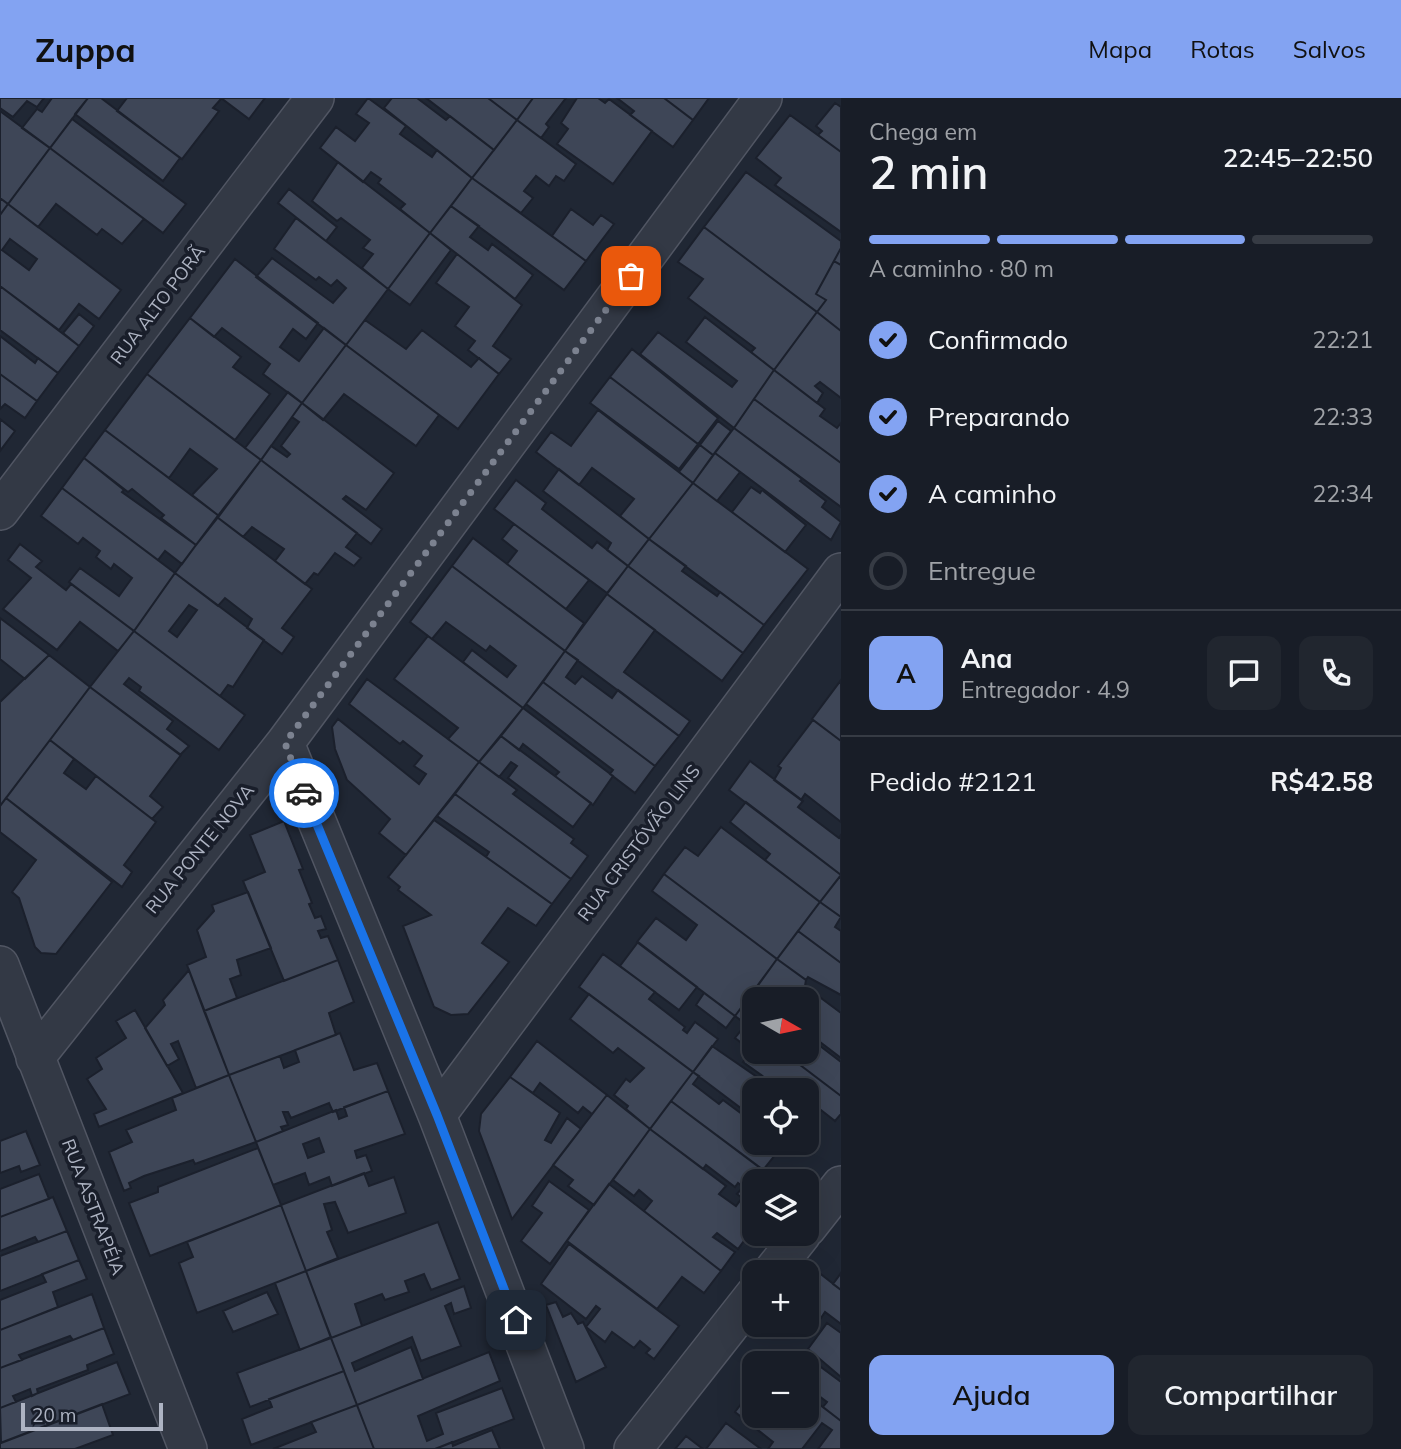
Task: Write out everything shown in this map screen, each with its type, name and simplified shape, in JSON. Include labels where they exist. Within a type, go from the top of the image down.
[{"type":"street","name":"RUA ALTO PORÃ","points":[[0,511],[315,98]]},
{"type":"street","name":"RUA PONTE NOVA","points":[[35,1058],[285,743],[763,98]]},
{"type":"street","name":"RUA CRISTÓVÃO LINS","points":[[437,1115],[841,572]]},
{"type":"street","points":[[285,743],[437,1115],[565,1449]]},
{"type":"street","name":"RUA ASTRAPÉIA","points":[[0,965],[188,1449]]},
{"type":"street","points":[[819,1213],[841,1185]]},
{"type":"street","points":[[781,1260],[793,1246]]},
{"type":"street","points":[[633,1449],[742,1310]]},
{"type":"building","points":[[0,98],[44,98],[37,107],[27,101],[13,117],[0,108]]},
{"type":"building","points":[[52,98],[88,98],[50,148],[22,128],[37,109],[42,112]]},
{"type":"building","points":[[88,98],[101,98],[180,158],[163,181],[75,114]]},
{"type":"building","points":[[127,98],[221,99],[213,108],[219,111],[182,159],[117,111]]},
{"type":"building","points":[[221,98],[265,98],[249,119]]},
{"type":"building","points":[[368,98],[406,126],[400,134],[432,157],[437,150],[472,178],[430,233],[400,209],[405,204],[378,183],[381,179],[371,172],[363,182],[320,148],[336,127],[355,141],[369,123],[356,114]]},
{"type":"building","points":[[392,98],[417,98],[446,120],[450,116],[494,150],[472,178],[384,108]]},
{"type":"building","points":[[426,98],[488,98],[517,120],[494,150]]},
{"type":"building","points":[[488,98],[533,98],[517,120]]},
{"type":"building","points":[[533,98],[566,98],[546,124],[549,127],[541,138],[517,120]]},
{"type":"building","points":[[577,98],[598,98],[605,103],[609,99],[652,131],[613,184],[557,144],[568,129],[561,123]]},
{"type":"building","points":[[617,98],[664,98],[693,120],[673,147],[630,115],[634,111]]},
{"type":"building","points":[[664,98],[709,98],[693,120]]},
{"type":"building","points":[[835,103],[841,107],[841,152],[818,135],[822,131],[816,126]]},
{"type":"building","points":[[0,111],[50,148],[8,204],[0,198]]},
{"type":"building","points":[[790,115],[841,152],[841,232],[775,185],[781,178],[756,158]]},
{"type":"building","points":[[72,119],[186,204],[163,233],[50,148]]},
{"type":"building","points":[[517,120],[576,164],[564,181],[556,176],[549,186],[536,176],[524,191],[533,198],[521,213],[472,178]]},
{"type":"building","points":[[50,148],[144,219],[122,244],[102,229],[97,235],[56,204],[38,227],[8,204]]},
{"type":"building","points":[[338,162],[430,233],[388,289],[362,268],[373,254],[363,248],[370,240],[341,218],[337,221],[312,201]]},
{"type":"building","points":[[746,172],[841,241],[841,248],[816,294],[826,300],[817,312],[704,227]]},
{"type":"building","points":[[472,178],[586,261],[564,290],[451,206]]},
{"type":"building","points":[[289,189],[337,227],[326,241],[278,203]]},
{"type":"building","points":[[0,198],[8,204],[0,215]]},
{"type":"building","points":[[8,204],[121,290],[99,319],[79,304],[59,330],[0,286],[0,215]],"holes":[[[10,239],[37,259],[29,270],[2,250]]]},
{"type":"building","points":[[451,206],[479,226],[470,237],[488,250],[492,244],[533,275],[515,299],[430,233]]},
{"type":"building","points":[[571,209],[593,225],[601,215],[614,224],[586,261],[552,236]]},
{"type":"building","points":[[296,218],[388,289],[346,345],[256,277],[272,258],[333,303],[346,288],[337,280],[331,286],[319,277],[316,280],[274,249]]},
{"type":"building","points":[[704,227],[817,312],[774,370],[751,352],[755,348],[688,298],[703,279],[678,262]]},
{"type":"building","points":[[430,233],[451,250],[410,305],[388,289]]},
{"type":"building","points":[[841,248],[841,265],[834,261]]},
{"type":"building","points":[[457,254],[522,305],[493,346],[511,359],[499,374],[468,350],[475,341],[455,326],[469,307],[436,283]]},
{"type":"building","points":[[235,259],[318,323],[306,339],[293,329],[280,347],[299,361],[324,328],[346,345],[302,403],[263,374],[270,364],[222,328],[214,337],[190,318]]},
{"type":"building","points":[[834,261],[841,265],[841,331],[817,312],[826,300],[816,294]]},
{"type":"building","points":[[0,286],[79,346],[58,373],[0,330]]},
{"type":"building","points":[[817,312],[841,331],[841,398],[820,382],[815,386],[823,393],[817,403],[774,370]]},
{"type":"building","points":[[79,314],[94,326],[79,346],[63,333]]},
{"type":"building","points":[[705,317],[774,370],[734,428],[640,354],[658,332],[732,387],[737,381],[686,342]]},
{"type":"building","points":[[190,318],[241,357],[233,367],[270,394],[235,440],[147,374]]},
{"type":"building","points":[[365,320],[406,349],[422,330],[471,367],[479,358],[499,374],[458,429],[346,345]]},
{"type":"building","points":[[0,336],[35,363],[38,358],[58,373],[37,401],[0,374]]},
{"type":"building","points":[[346,345],[439,415],[416,446],[344,394],[323,420],[302,403]]},
{"type":"building","points":[[632,349],[718,418],[698,444],[610,377]]},
{"type":"building","points":[[774,370],[825,409],[820,416],[837,428],[841,423],[841,463],[754,399]]},
{"type":"building","points":[[0,374],[37,401],[25,418],[5,404],[0,409]]},
{"type":"building","points":[[147,374],[261,460],[219,516],[192,495],[217,469],[190,449],[169,478],[105,430]]},
{"type":"building","points":[[610,377],[698,444],[679,469],[590,403]]},
{"type":"building","points":[[288,392],[302,403],[261,460],[245,448]]},
{"type":"building","points":[[754,399],[841,463],[841,507],[734,428]]},
{"type":"building","points":[[302,403],[394,473],[366,510],[346,496],[343,499],[382,529],[371,544],[261,460],[271,446],[287,457],[290,454],[281,446],[299,422],[292,417]]},
{"type":"building","points":[[598,410],[693,483],[649,539],[620,516],[634,499],[592,468],[579,485],[536,452],[551,432],[571,446]]},
{"type":"building","points":[[0,419],[15,431],[0,451]]},
{"type":"building","points":[[718,421],[731,431],[713,455],[700,445]]},
{"type":"building","points":[[734,428],[802,479],[800,481],[826,501],[822,507],[841,522],[831,540],[715,453]]},
{"type":"building","points":[[105,430],[219,516],[196,545],[161,518],[164,515],[132,489],[128,492],[84,458]]},
{"type":"building","points":[[700,445],[713,455],[693,483],[679,472]]},
{"type":"building","points":[[715,453],[740,472],[717,501],[693,483]]},
{"type":"building","points":[[84,458],[124,490],[122,492],[196,545],[182,564],[165,551],[158,560],[62,488]]},
{"type":"building","points":[[261,460],[357,533],[346,547],[361,558],[354,566],[335,553],[318,575],[314,573],[305,584],[275,561],[284,549],[252,527],[243,537],[217,517]]},
{"type":"building","points":[[559,469],[649,539],[628,566],[607,550],[611,543],[543,491]]},
{"type":"building","points":[[516,480],[546,503],[542,509],[592,548],[597,542],[628,566],[607,593],[494,509]]},
{"type":"building","points":[[693,483],[808,569],[764,625],[649,539]]},
{"type":"building","points":[[751,487],[760,493],[762,490],[806,525],[785,552],[732,512]]},
{"type":"building","points":[[62,488],[175,573],[134,631],[69,582],[80,568],[119,596],[132,578],[114,564],[111,569],[96,557],[100,551],[83,538],[78,544],[41,516]]},
{"type":"building","points":[[217,517],[312,589],[282,628],[294,637],[282,654],[247,628],[252,619],[225,598],[218,606],[175,573]]},
{"type":"building","points":[[514,524],[589,580],[566,609],[507,564],[517,551],[502,539]]},
{"type":"building","points":[[473,538],[584,623],[565,651],[452,566]]},
{"type":"building","points":[[649,539],[686,566],[682,571],[717,596],[720,592],[764,625],[743,653],[628,566]]},
{"type":"building","points":[[20,544],[42,561],[36,567],[66,590],[71,584],[134,631],[118,651],[80,622],[57,650],[3,609],[31,578],[8,560]]},
{"type":"building","points":[[452,566],[565,651],[523,708],[463,662],[472,650],[507,677],[516,666],[490,646],[486,651],[446,622],[432,639],[410,622]]},
{"type":"building","points":[[628,566],[743,653],[722,681],[607,594]]},
{"type":"building","points":[[175,573],[264,640],[233,687],[228,685],[220,696],[134,631]],"holes":[[[189,605],[197,610],[177,637],[169,631]]]},
{"type":"building","points":[[607,594],[655,630],[624,672],[690,721],[679,736],[565,651]]},
{"type":"building","points":[[0,618],[49,655],[25,679],[0,659]]},
{"type":"building","points":[[134,631],[245,715],[219,750],[139,691],[141,687],[129,678],[124,684],[173,721],[167,729],[189,746],[180,755],[90,687]]},
{"type":"building","points":[[428,636],[523,708],[479,762],[448,739],[458,728],[394,679]]},
{"type":"building","points":[[565,651],[578,660],[566,677],[575,684],[582,676],[612,698],[618,690],[679,736],[655,766],[543,682]]},
{"type":"building","points":[[49,655],[90,687],[0,806],[0,702]]},
{"type":"building","points":[[367,679],[479,762],[406,855],[379,833],[390,819],[347,780],[335,749],[332,727],[338,719],[419,784],[426,774],[414,766],[422,756],[403,741],[400,744],[349,704]]},
{"type":"building","points":[[841,680],[841,741],[812,719]]},
{"type":"building","points":[[543,682],[655,766],[635,793],[610,774],[613,770],[526,704]]},
{"type":"building","points":[[90,687],[181,755],[150,796],[163,807],[152,819],[50,740]]},
{"type":"building","points":[[523,708],[613,776],[593,805],[555,776],[559,772],[523,744],[519,750],[501,736]]},
{"type":"building","points":[[813,720],[841,741],[841,822],[805,794],[801,800],[774,780],[781,768],[778,766]]},
{"type":"building","points":[[501,736],[591,803],[573,827],[508,778],[517,766],[511,762],[499,777],[479,762]]},
{"type":"building","points":[[50,740],[74,759],[64,773],[86,789],[96,776],[156,822],[124,865],[132,872],[122,887],[6,798]]},
{"type":"building","points":[[750,761],[803,801],[798,807],[839,838],[841,835],[841,875],[729,790]]},
{"type":"building","points":[[479,762],[517,790],[513,794],[574,839],[571,843],[588,856],[571,879],[455,794]]},
{"type":"building","points":[[455,794],[571,879],[552,904],[486,857],[489,852],[437,816]]},
{"type":"building","points":[[6,798],[112,882],[56,954],[41,953],[35,947],[19,898],[12,892],[36,860],[0,832],[0,806]]},
{"type":"building","points":[[746,802],[841,875],[820,902],[765,860],[770,854],[730,822]]},
{"type":"building","points":[[434,820],[552,904],[536,926],[508,908],[482,943],[509,962],[468,1014],[451,1015],[434,1007],[403,926],[431,915],[398,890],[400,887],[388,877]]},
{"type":"building","points":[[284,821],[303,869],[299,870],[312,903],[309,904],[315,918],[321,916],[326,929],[318,931],[321,938],[328,936],[338,960],[284,981],[243,881],[265,872],[250,835]]},
{"type":"building","points":[[721,827],[820,902],[777,959],[664,874],[685,847],[698,856]]},
{"type":"building","points":[[664,874],[777,959],[756,987],[742,987],[742,1006],[735,1016],[637,942],[656,918],[686,940],[697,925],[652,891]]},
{"type":"building","points":[[841,875],[841,917],[820,902]]},
{"type":"building","points":[[248,892],[271,948],[237,960],[241,975],[230,979],[237,998],[204,1011],[187,965],[206,957],[197,930],[214,911],[212,905]]},
{"type":"building","points":[[820,902],[841,917],[835,927],[841,931],[841,963],[798,931]]},
{"type":"building","points":[[798,931],[841,963],[841,995],[808,977],[806,980],[777,959]]},
{"type":"building","points":[[638,942],[697,987],[679,1010],[620,966]]},
{"type":"building","points":[[603,954],[655,992],[649,999],[685,1027],[683,1030],[687,1033],[695,1022],[718,1039],[693,1072],[579,987]]},
{"type":"building","points":[[777,959],[806,980],[806,987],[757,987]]},
{"type":"building","points":[[338,960],[354,1002],[329,1013],[336,1035],[229,1075],[204,1011]]},
{"type":"building","points":[[189,970],[229,1075],[196,1088],[178,1041],[171,1044],[179,1059],[167,1066],[145,1028],[165,1005],[163,1000]]},
{"type":"building","points":[[704,993],[735,1016],[726,1028],[696,1005]]},
{"type":"building","points":[[589,994],[693,1072],[650,1129],[614,1095],[626,1079],[630,1082],[644,1068],[618,1048],[613,1053],[570,1019]]},
{"type":"building","points":[[819,996],[841,1013],[841,1058],[819,1041]]},
{"type":"building","points":[[742,1007],[742,1021],[735,1016]]},
{"type":"building","points":[[135,1010],[183,1093],[99,1127],[94,1114],[106,1109],[87,1079],[102,1069],[96,1058],[126,1038],[116,1021]]},
{"type":"building","points":[[742,1029],[742,1043],[735,1038]]},
{"type":"building","points":[[340,1033],[354,1070],[377,1063],[388,1091],[333,1112],[329,1103],[291,1118],[288,1112],[283,1112],[288,1125],[281,1127],[283,1131],[256,1142],[229,1075],[280,1056],[284,1068],[299,1062],[295,1050]]},
{"type":"building","points":[[537,1041],[607,1095],[592,1114],[583,1107],[578,1113],[540,1083],[533,1093],[510,1077]]},
{"type":"building","points":[[819,1045],[841,1062],[841,1096],[799,1064],[819,1064]]},
{"type":"building","points":[[712,1046],[759,1078],[742,1078],[742,1109],[693,1072]]},
{"type":"building","points":[[746,1064],[799,1064],[817,1078],[765,1078]]},
{"type":"building","points":[[693,1072],[699,1076],[693,1084],[719,1104],[723,1100],[742,1114],[742,1154],[671,1101]]},
{"type":"building","points":[[229,1075],[256,1142],[195,1164],[193,1160],[144,1176],[129,1183],[131,1188],[124,1191],[109,1152],[132,1142],[126,1130],[176,1110],[172,1098]]},
{"type":"building","points":[[510,1077],[560,1113],[545,1140],[551,1143],[567,1118],[581,1129],[512,1219],[479,1131],[481,1114]]},
{"type":"building","points":[[819,1079],[841,1096],[841,1114],[835,1121],[821,1110],[819,1112]]},
{"type":"building","points":[[388,1091],[405,1134],[355,1151],[357,1158],[366,1155],[372,1171],[332,1186],[329,1177],[309,1185],[305,1173],[273,1185],[256,1142],[336,1110],[339,1119],[347,1116],[344,1107]],"holes":[[[319,1138],[324,1152],[308,1158],[303,1144]]]},
{"type":"building","points":[[607,1095],[650,1129],[594,1205],[568,1186],[573,1180],[553,1165]]},
{"type":"building","points":[[671,1101],[762,1169],[742,1169],[742,1186],[738,1183],[735,1187],[706,1165],[703,1169],[650,1129]]},
{"type":"building","points":[[650,1129],[726,1186],[719,1194],[736,1206],[742,1198],[742,1244],[738,1249],[717,1233],[713,1237],[735,1252],[721,1271],[644,1211],[652,1201],[639,1190],[634,1196],[613,1180]]},
{"type":"building","points":[[26,1131],[40,1165],[21,1172],[19,1166],[0,1173],[0,1141]]},
{"type":"building","points":[[258,1148],[281,1205],[150,1256],[129,1203],[158,1192],[158,1187]]},
{"type":"building","points":[[743,1155],[775,1155],[762,1169]]},
{"type":"building","points":[[364,1173],[369,1186],[394,1177],[406,1213],[348,1233],[335,1202],[324,1204],[332,1230],[327,1232],[338,1258],[306,1271],[281,1205]]},
{"type":"building","points":[[39,1174],[49,1199],[0,1217],[0,1189]]},
{"type":"building","points":[[549,1181],[589,1210],[550,1264],[521,1241],[542,1213],[532,1206]]},
{"type":"building","points":[[609,1184],[721,1271],[704,1293],[682,1277],[657,1309],[567,1241]]},
{"type":"building","points":[[53,1197],[67,1231],[38,1242],[35,1237],[0,1251],[0,1217]]},
{"type":"building","points":[[281,1205],[306,1271],[197,1313],[179,1263],[193,1257],[187,1242]]},
{"type":"building","points":[[438,1222],[460,1279],[431,1290],[424,1274],[405,1281],[409,1292],[385,1300],[382,1294],[355,1304],[362,1326],[331,1338],[306,1271]]},
{"type":"building","points":[[67,1231],[79,1260],[0,1291],[0,1256]]},
{"type":"building","points":[[569,1244],[679,1326],[654,1359],[646,1353],[650,1349],[640,1341],[634,1348],[612,1332],[605,1342],[586,1327],[600,1309],[596,1306],[586,1319],[541,1284]]},
{"type":"building","points":[[79,1260],[87,1279],[53,1292],[58,1307],[0,1330],[0,1300],[46,1282],[42,1274]]},
{"type":"building","points":[[306,1271],[331,1337],[300,1350],[275,1283]]},
{"type":"building","points":[[819,1273],[841,1290],[841,1324],[825,1312],[821,1318]]},
{"type":"building","points":[[841,1273],[841,1290],[833,1284]]},
{"type":"building","points":[[464,1286],[471,1308],[454,1314],[451,1303],[445,1306],[461,1346],[421,1361],[412,1337],[352,1363],[355,1371],[411,1347],[423,1379],[357,1405],[331,1338]]},
{"type":"building","points":[[267,1292],[278,1314],[233,1332],[223,1311]]},
{"type":"building","points":[[92,1294],[104,1328],[73,1340],[70,1336],[19,1355],[22,1360],[0,1368],[0,1330]]},
{"type":"building","points":[[556,1302],[563,1317],[571,1313],[578,1324],[583,1322],[606,1367],[576,1382],[546,1305]]},
{"type":"building","points":[[827,1323],[841,1333],[841,1377],[819,1358],[819,1351],[808,1349]]},
{"type":"building","points":[[104,1328],[114,1354],[87,1365],[88,1370],[37,1389],[38,1393],[32,1396],[30,1389],[13,1396],[16,1402],[0,1408],[0,1368]]},
{"type":"building","points":[[331,1338],[344,1371],[250,1407],[237,1373]]},
{"type":"building","points":[[489,1352],[500,1381],[418,1416],[427,1441],[443,1434],[436,1413],[502,1388],[514,1419],[435,1449],[374,1449],[357,1405]]},
{"type":"building","points":[[117,1362],[130,1394],[1,1443],[0,1408]]},
{"type":"building","points":[[819,1366],[841,1382],[841,1421],[823,1407],[827,1402],[819,1396]]},
{"type":"building","points":[[344,1371],[357,1405],[251,1445],[242,1419],[272,1407],[269,1399]]},
{"type":"building","points":[[742,1403],[742,1418],[735,1412]]},
{"type":"building","points":[[102,1404],[113,1435],[75,1449],[0,1449],[0,1443]]},
{"type":"building","points":[[819,1404],[841,1421],[841,1449],[818,1449],[832,1430],[822,1423],[819,1427]]},
{"type":"building","points":[[357,1405],[374,1449],[273,1449],[316,1432],[311,1422]]},
{"type":"building","points":[[726,1423],[761,1449],[706,1449]]},
{"type":"building","points":[[755,1428],[818,1428],[802,1449],[768,1449],[773,1442]]},
{"type":"building","points":[[492,1430],[500,1449],[435,1449],[452,1442],[453,1446]]},
{"type":"building","points":[[686,1436],[703,1449],[675,1449]]},
{"type":"way so far","points":[[304,793],[285,743],[631,276]]},
{"type":"route","points":[[304,793],[437,1115],[516,1320]]}]
